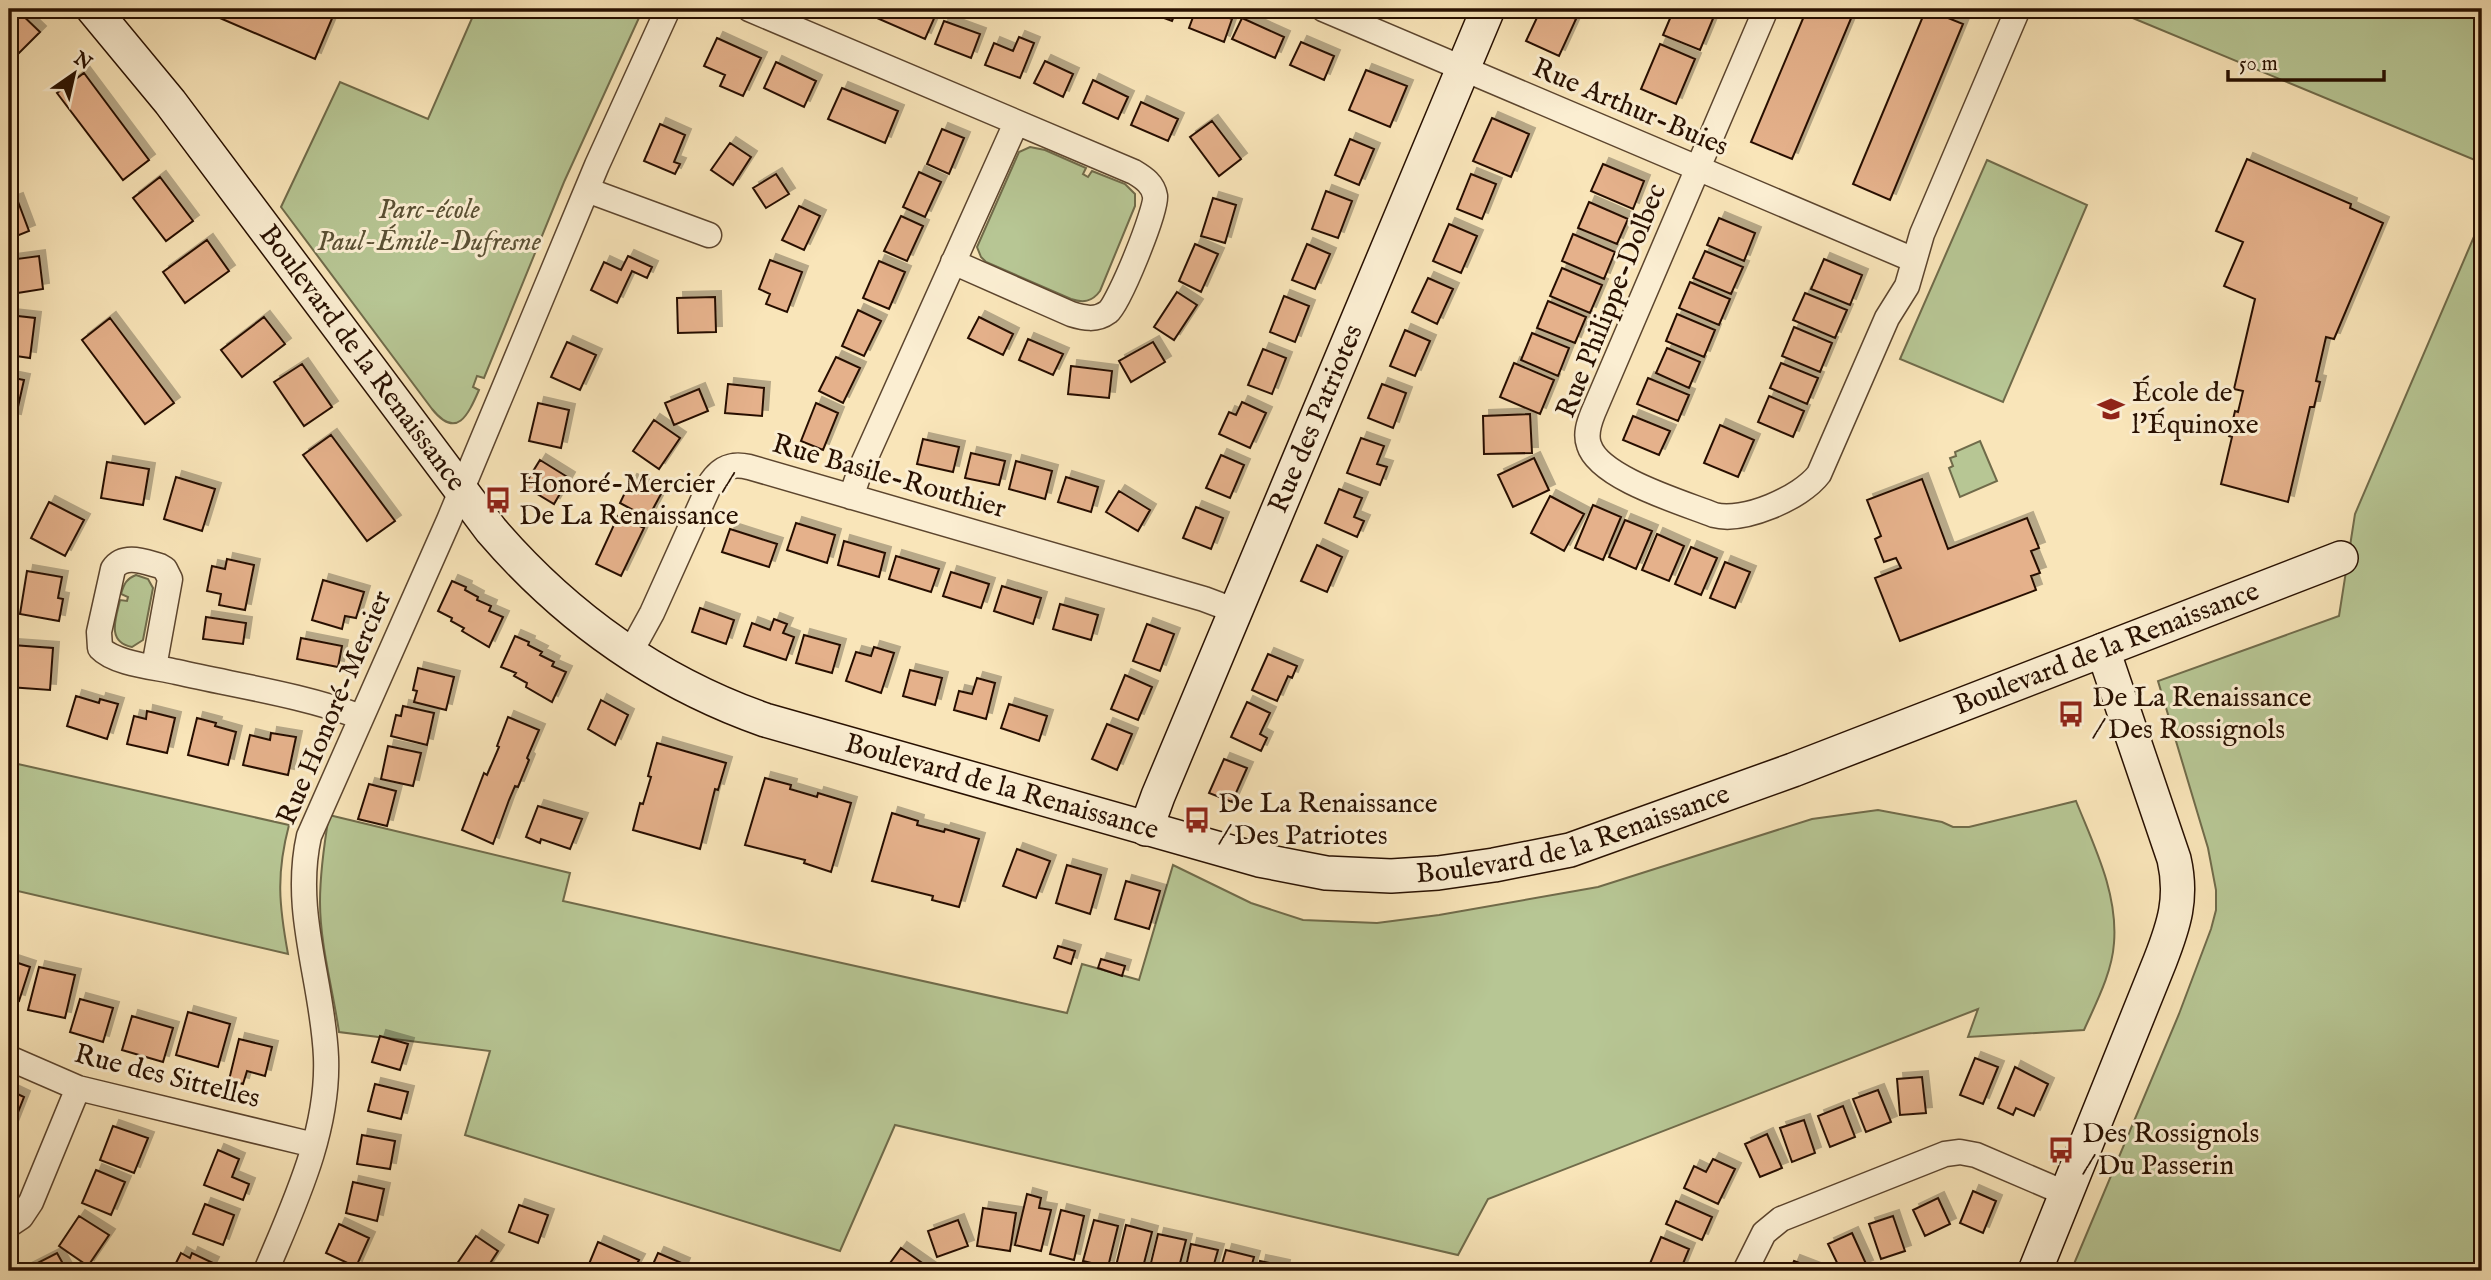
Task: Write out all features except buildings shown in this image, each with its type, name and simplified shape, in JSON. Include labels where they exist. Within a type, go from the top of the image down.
[{"type":"street","name":"Boulevard de la Renaissance","points":[[93,9],[170,102],[461,492],[505,546],[549,592],[587,624],[700,694],[765,720],[1259,860],[1337,874],[1391,876],[1438,873],[1570,850],[1793,770],[2341,558]]},
{"type":"street","name":"Rue Honoré-Mercier","points":[[267,1271],[314,1146],[325,1089],[326,1055],[303,903],[305,856],[309,836],[461,492],[587,190],[668,9]]},
{"type":"street","points":[[749,9],[1134,172],[1152,186],[1155,200],[1153,212],[1119,296],[1105,314],[1082,317],[953,262]]},
{"type":"street","name":"Rue Arthur-Buies","points":[[1323,9],[1914,260]]},
{"type":"street","name":"Rue des Patriotes","points":[[1146,829],[1488,9]]},
{"type":"street","name":"Rue Philippe-Dolbec","points":[[1766,9],[1588,429],[1588,444],[1595,458],[1606,469],[1726,518],[1746,514],[1801,492],[1823,467],[1887,318],[1907,286],[1922,234],[2018,9]]},
{"type":"street","points":[[851,497],[861,468],[1016,123]]},
{"type":"street","points":[[587,190],[709,235]]},
{"type":"street","name":"Rue Basile-Routhier","points":[[630,653],[652,613],[711,482],[722,469],[732,466],[749,467],[1204,599],[1237,611]]},
{"type":"street","points":[[2035,1271],[2168,942],[2177,912],[2179,887],[2170,846],[2103,650]]},
{"type":"street","points":[[154,667],[331,707],[361,717]]},
{"type":"street","name":"Rue des Sittelles","points":[[9,1058],[78,1088],[314,1146]]},
{"type":"street","points":[[9,1225],[20,1217],[31,1202],[78,1088]]},
{"type":"street","points":[[1745,1271],[1764,1233],[1781,1219],[1945,1154],[1960,1152],[1976,1155],[2067,1194]]},
{"type":"green space","name":"Parc-école Paul-Émile-Dufresne","points":[[476,9],[643,9],[564,182],[484,378],[477,376],[473,387],[479,390],[475,399],[461,420],[448,423],[432,409],[281,207],[340,82],[428,119]]},
{"type":"green space","points":[[2111,9],[2482,9],[2482,163]]},
{"type":"green space","points":[[1030,147],[1045,150],[1086,168],[1083,174],[1088,177],[1092,171],[1125,184],[1135,194],[1135,206],[1100,291],[1090,299],[1071,299],[986,262],[977,247],[1019,152]]},
{"type":"green space","points":[[1987,160],[2087,205],[2003,402],[1900,359]]},
{"type":"green space","points":[[2482,218],[2482,1271],[2071,1271],[2179,1014],[2216,910],[2216,890],[2208,848],[2158,681],[2339,616],[2355,514]]},
{"type":"green space","points":[[1980,441],[1997,481],[1960,497],[1949,468],[1953,466],[1950,458],[1956,456],[1955,452]]},
{"type":"green space","points":[[136,575],[148,579],[153,588],[143,640],[132,647],[119,640],[115,621],[120,600],[127,601],[128,597],[121,594],[123,587]]},
{"type":"green space","points":[[9,762],[289,825],[282,859],[280,889],[288,954],[9,889]]},
{"type":"green space","points":[[2076,801],[2103,870],[2114,924],[2110,965],[2084,1030],[1968,1037],[1978,1009],[1488,1199],[1458,1255],[895,1125],[840,1251],[465,1135],[490,1051],[339,1032],[324,951],[321,918],[320,891],[329,815],[570,873],[563,901],[1067,1013],[1082,964],[1139,980],[1173,865],[1251,903],[1303,920],[1377,923],[1598,887],[1812,819],[1878,810],[1942,822],[1953,827],[1969,827]]},
{"type":"place","name":"École de l'Équinoxe","points":[[2111,409]]},
{"type":"place","name":"Honoré-Mercier / De La Renaissance","points":[[498,500]]},
{"type":"place","name":"De La Renaissance / Des Rossignols","points":[[2071,714]]},
{"type":"place","name":"De La Renaissance / Des Patriotes","points":[[1197,820]]},
{"type":"place","name":"Des Rossignols / Du Passerin","points":[[2061,1150]]}]
